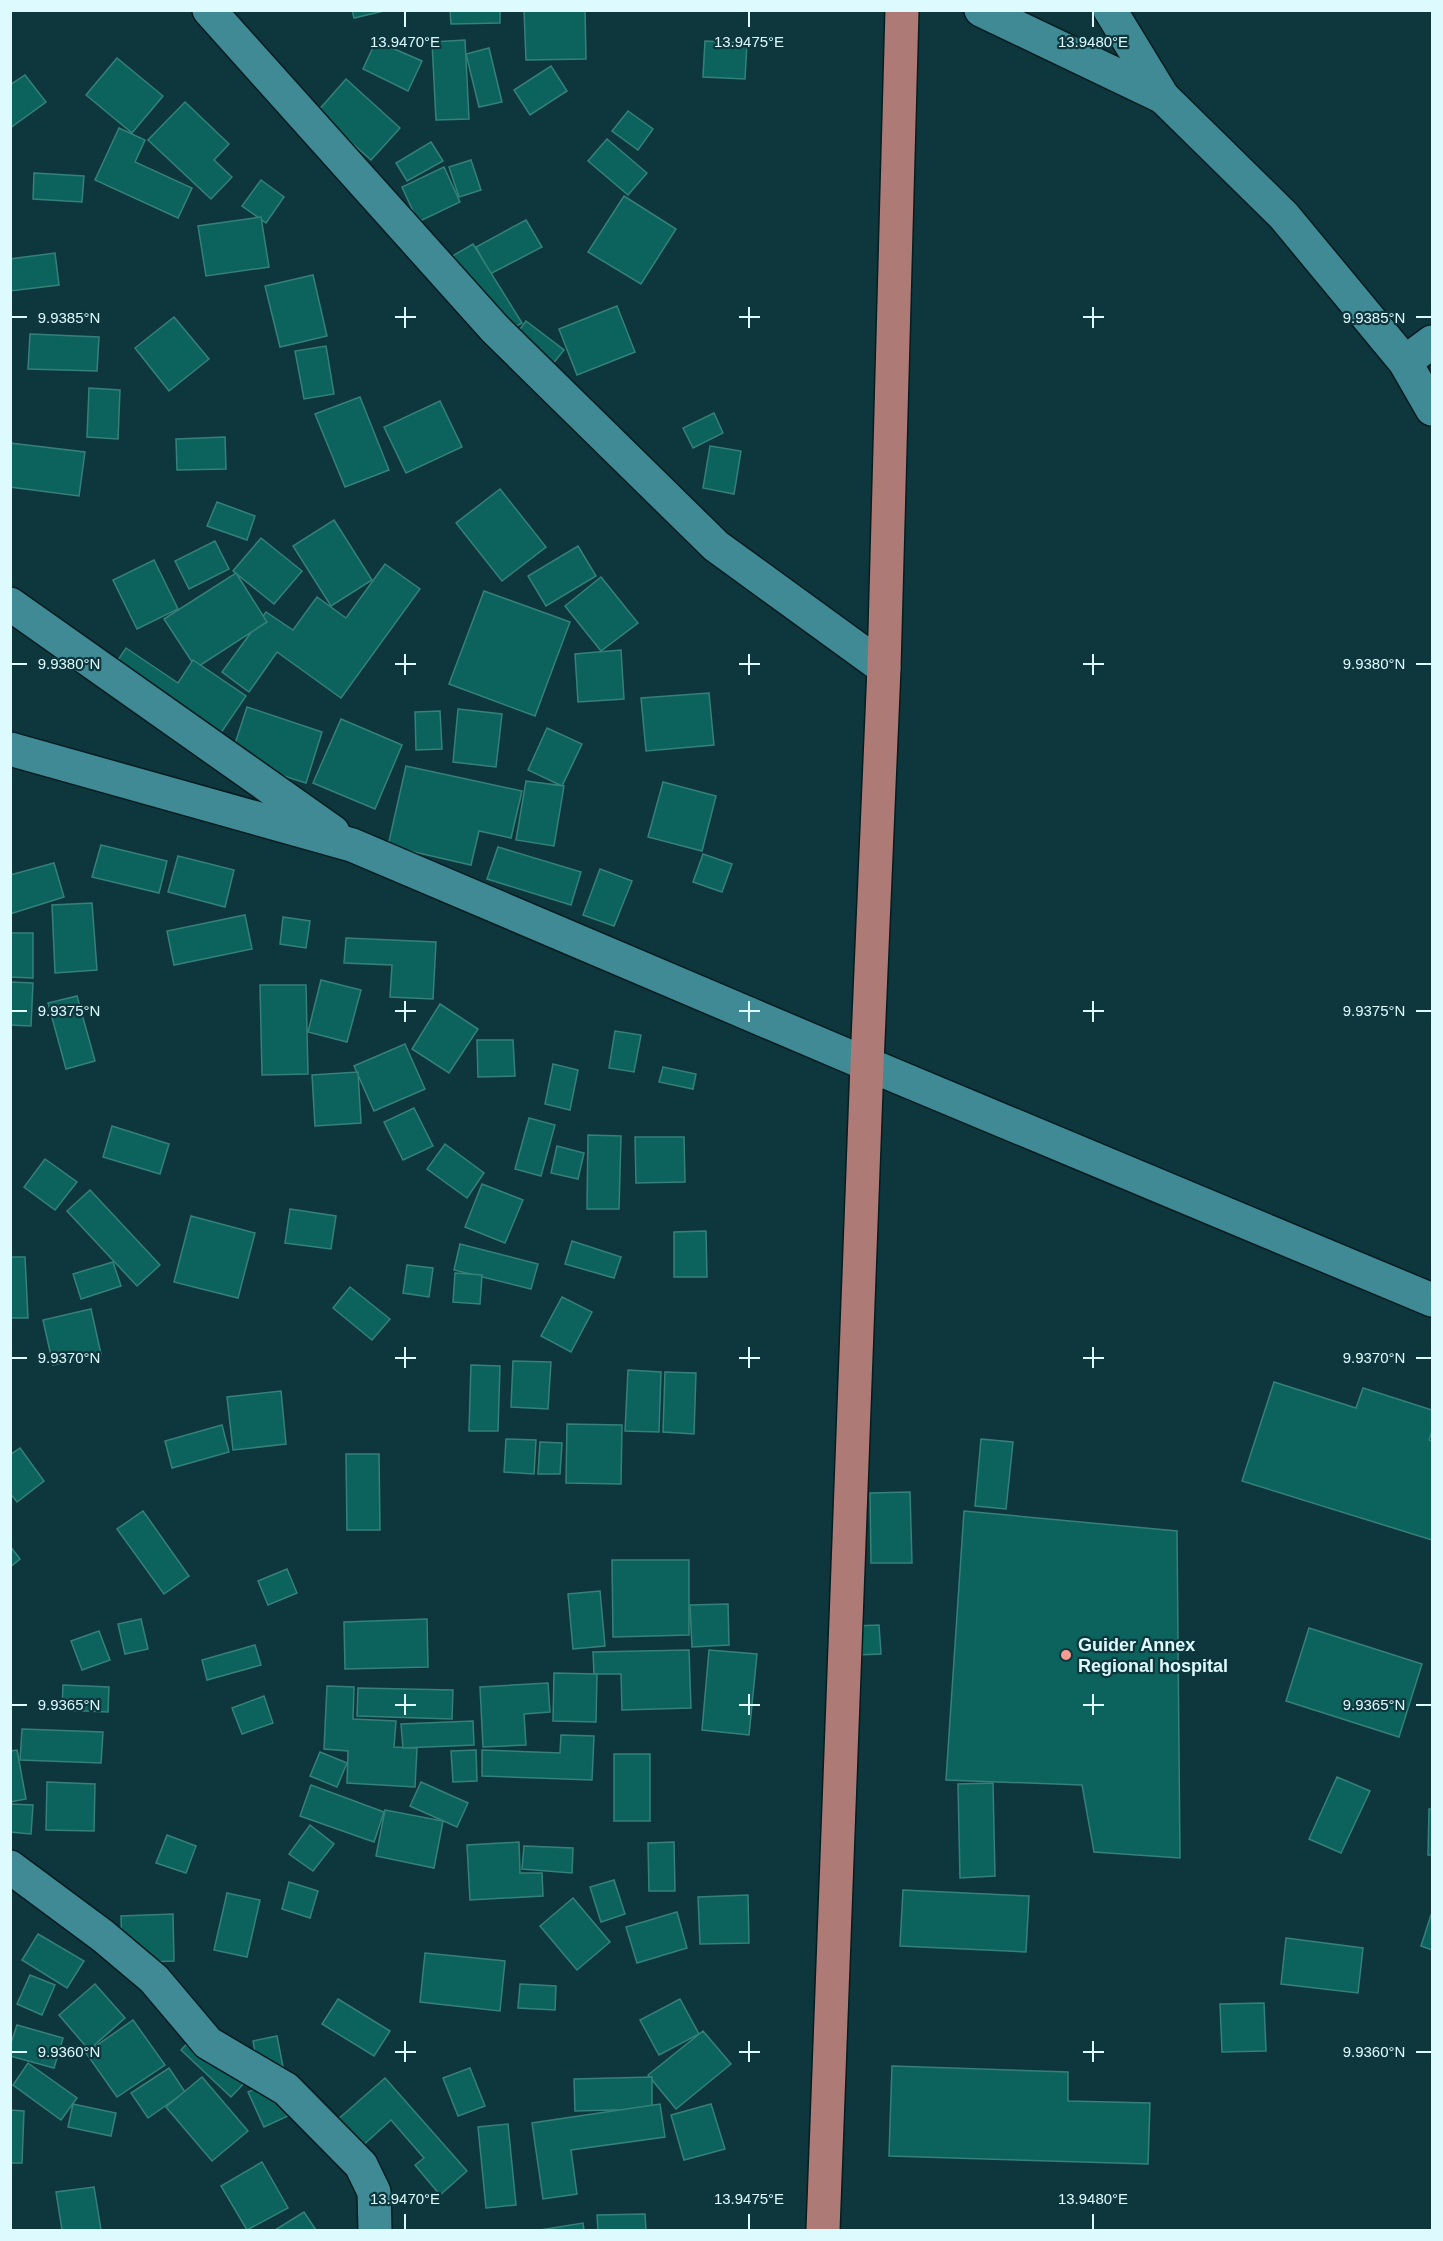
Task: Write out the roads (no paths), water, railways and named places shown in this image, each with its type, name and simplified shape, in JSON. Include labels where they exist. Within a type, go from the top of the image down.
[{"type":"main road","points":[[823,2230],[884,668],[902,10]]},
{"type":"street","points":[[209,10],[495,329],[708,537],[884,668]]},
{"type":"street","points":[[981,10],[1163,97]]},
{"type":"street","points":[[1110,10],[1163,97],[1284,216],[1405,362],[1432,409]]},
{"type":"street","points":[[1405,362],[1432,342]]},
{"type":"street","points":[[10,604],[352,845]]},
{"type":"street","points":[[10,749],[352,845],[867,1064],[1432,1299]]},
{"type":"street","points":[[10,1867],[103,1936],[154,1980],[208,2043],[286,2089],[361,2165],[374,2192],[375,2230]]},
{"type":"place","name":"Guider Annex Regional hospital","points":[[1066,1655]]}]
